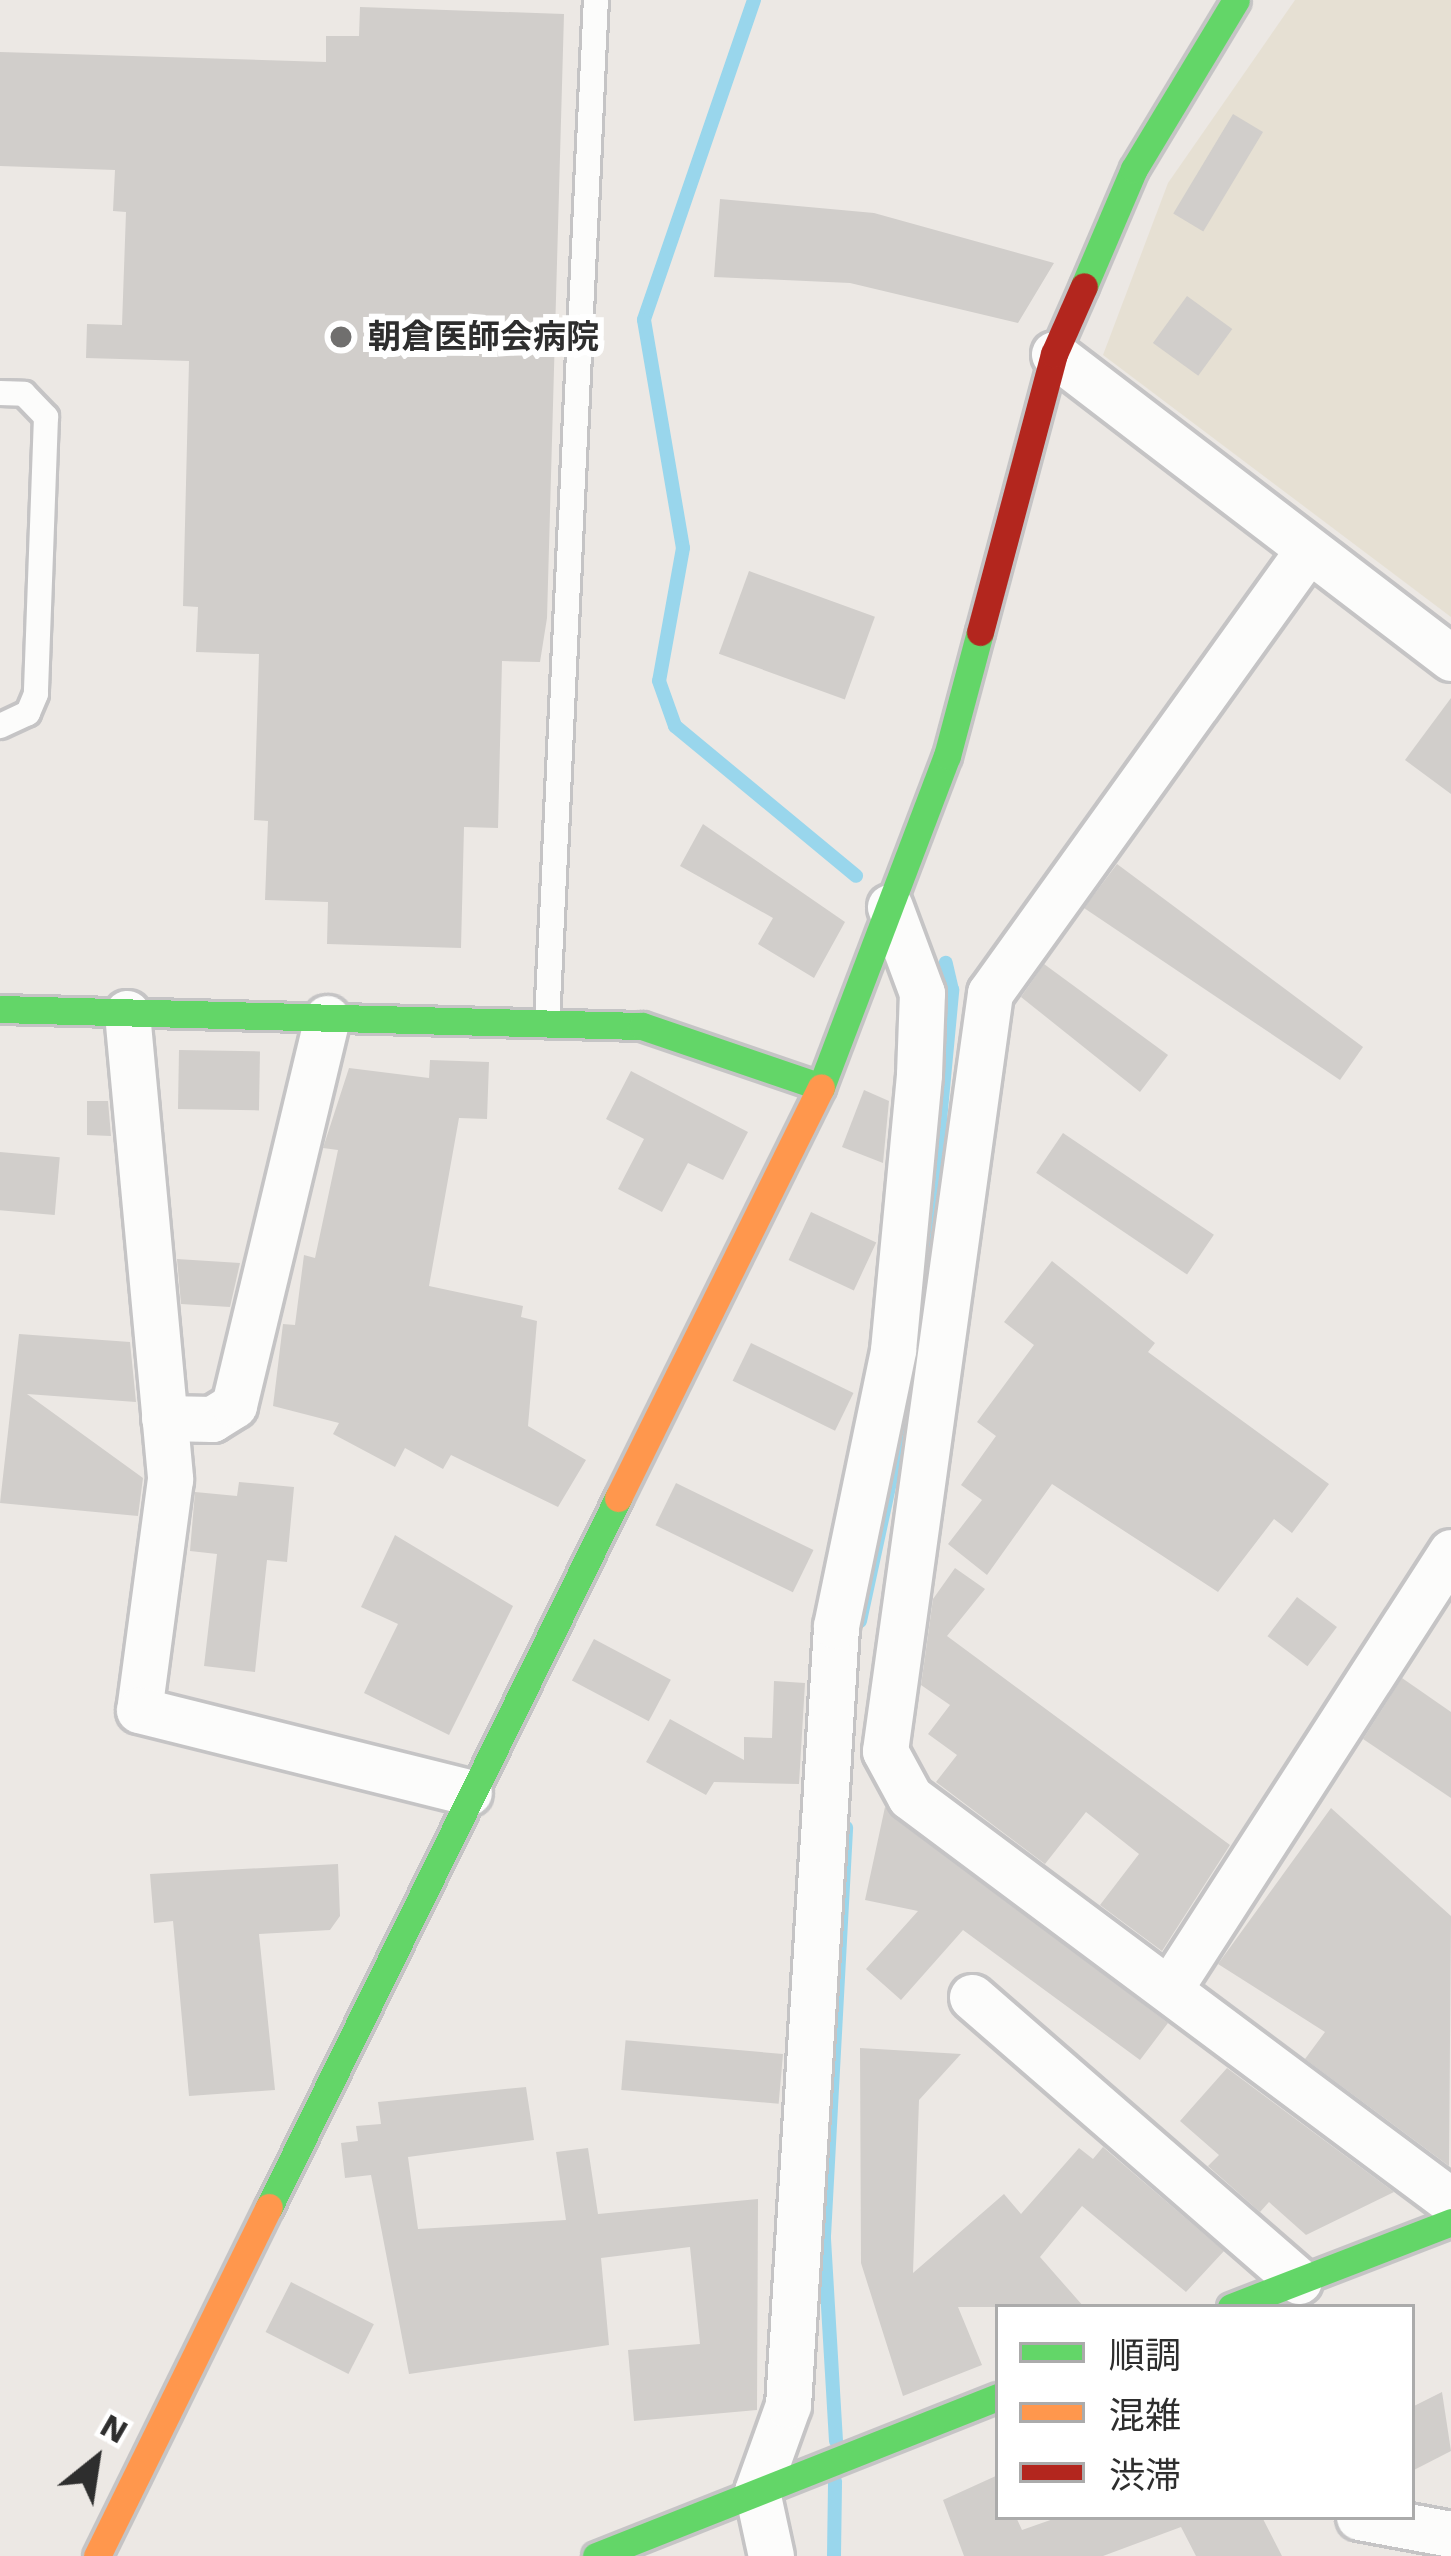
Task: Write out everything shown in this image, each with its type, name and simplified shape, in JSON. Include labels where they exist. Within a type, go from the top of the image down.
[{"type":"street","points":[[97,2556],[469,1792],[821,1087],[947,756],[1054,354],[1134,169],[1236,0]]},
{"type":"street","points":[[1054,354],[1451,658]]},
{"type":"street","points":[[1308,550],[990,993],[883,1711],[885,1751],[910,1797],[1172,1985],[1451,2201]]},
{"type":"street","points":[[771,2556],[775,2484],[788,2405],[836,1626],[893,1350],[919,1074],[922,993],[890,907]]},
{"type":"street","points":[[0,1009],[547,1024],[693,1036],[821,1087]]},
{"type":"street","points":[[128,1013],[170,1478],[139,1710],[469,1792]]},
{"type":"street","points":[[164,1418],[212,1419],[234,1405],[328,1018]]},
{"type":"street","points":[[1172,1985],[1451,1552]]},
{"type":"street","points":[[972,1997],[1298,2281]]},
{"type":"street","points":[[1239,2304],[1451,2222]]},
{"type":"street","points":[[596,2556],[995,2398]]},
{"type":"street","points":[[1375,2520],[1451,2534]]},
{"type":"lane","points":[[547,1024],[596,0]]},
{"type":"lane","points":[[0,393],[24,394],[46,418],[36,694],[28,713],[0,726]]},
{"type":"shaded area","points":[[1295,0],[1451,0],[1451,617],[1103,355],[1168,183]]},
{"type":"building","points":[[360,7],[564,14],[547,618],[540,662],[502,661],[498,828],[464,827],[461,948],[327,944],[328,902],[265,900],[268,821],[254,820],[259,654],[196,652],[198,607],[183,606],[189,361],[86,358],[87,324],[122,325],[126,212],[113,211],[115,170],[0,166],[0,52],[326,62],[326,36],[359,36]]},
{"type":"building","points":[[1233,114],[1263,132],[1203,231],[1173,213]]},
{"type":"building","points":[[720,199],[874,213],[1054,263],[1018,323],[850,283],[714,277]]},
{"type":"building","points":[[1187,296],[1232,329],[1198,376],[1153,343]]},
{"type":"building","points":[[749,571],[875,617],[845,700],[719,654]]},
{"type":"building","points":[[1451,698],[1451,794],[1405,760]]},
{"type":"building","points":[[703,824],[845,922],[814,978],[758,944],[773,918],[680,866]]},
{"type":"building","points":[[1117,864],[1363,1047],[1340,1080],[1084,908]]},
{"type":"building","points":[[1044,964],[1168,1055],[1140,1092],[1021,997]]},
{"type":"building","points":[[179,1050],[260,1051],[259,1110],[178,1109]]},
{"type":"building","points":[[430,1060],[489,1062],[487,1119],[459,1118],[429,1286],[523,1306],[521,1317],[537,1321],[528,1426],[586,1460],[558,1507],[451,1455],[443,1469],[405,1448],[395,1467],[333,1434],[339,1423],[273,1406],[283,1324],[295,1325],[304,1255],[315,1258],[338,1150],[323,1148],[349,1068],[429,1078]]},
{"type":"building","points":[[631,1071],[748,1132],[723,1180],[688,1163],[662,1212],[618,1189],[644,1139],[606,1119]]},
{"type":"building","points":[[864,1090],[889,1101],[883,1163],[842,1147]]},
{"type":"building","points":[[87,1101],[108,1101],[111,1136],[87,1135]]},
{"type":"building","points":[[1063,1133],[1214,1235],[1187,1275],[1036,1173]]},
{"type":"building","points":[[0,1152],[60,1157],[55,1215],[0,1210]]},
{"type":"building","points":[[811,1212],[876,1242],[854,1290],[789,1260]]},
{"type":"building","points":[[177,1259],[240,1263],[230,1307],[181,1304]]},
{"type":"building","points":[[1052,1261],[1155,1343],[1148,1352],[1329,1484],[1292,1533],[1274,1519],[1218,1592],[1052,1484],[987,1575],[948,1544],[982,1500],[961,1485],[996,1436],[977,1422],[1034,1345],[1004,1322]]},
{"type":"building","points":[[19,1334],[130,1342],[136,1402],[27,1394],[143,1478],[138,1516],[0,1503]]},
{"type":"building","points":[[751,1343],[853,1393],[835,1431],[733,1381]]},
{"type":"building","points":[[239,1482],[294,1487],[287,1562],[267,1560],[255,1672],[204,1666],[217,1554],[190,1551],[195,1492],[237,1496]]},
{"type":"building","points":[[676,1483],[814,1550],[793,1592],[655,1525]]},
{"type":"building","points":[[395,1535],[513,1606],[449,1735],[364,1693],[398,1624],[361,1607]]},
{"type":"building","points":[[955,1568],[985,1589],[947,1636],[1230,1845],[1162,1951],[1100,1905],[1139,1854],[1086,1812],[1045,1864],[936,1782],[957,1755],[928,1734],[950,1705],[921,1685],[933,1599]]},
{"type":"building","points":[[1297,1597],[1337,1627],[1307,1666],[1268,1636]]},
{"type":"building","points":[[594,1639],[671,1680],[649,1721],[572,1680]]},
{"type":"building","points":[[1402,1678],[1451,1712],[1451,1798],[1363,1739]]},
{"type":"building","points":[[774,1681],[805,1683],[799,1784],[714,1782],[706,1795],[646,1762],[670,1719],[744,1760],[744,1737],[772,1738]]},
{"type":"building","points":[[885,1807],[1168,2023],[1140,2060],[963,1930],[901,2000],[866,1969],[918,1911],[865,1900]]},
{"type":"building","points":[[1331,1808],[1451,1916],[1449,2166],[1305,2059],[1325,2032],[1218,1964]]},
{"type":"building","points":[[338,1864],[340,1916],[330,1930],[259,1934],[275,2090],[189,2096],[173,1921],[154,1923],[150,1874]]},
{"type":"building","points":[[626,2040],[783,2054],[779,2104],[621,2090]]},
{"type":"building","points":[[860,2048],[961,2054],[919,2100],[913,2273],[1004,2194],[1021,2214],[1079,2148],[1093,2159],[1103,2147],[1224,2251],[1186,2292],[1082,2206],[1040,2257],[1081,2304],[958,2307],[982,2365],[903,2396],[861,2263]]},
{"type":"building","points":[[1227,2068],[1394,2192],[1306,2235],[1269,2202],[1260,2212],[1208,2166],[1219,2155],[1180,2121]]},
{"type":"building","points":[[526,2087],[534,2140],[408,2157],[418,2229],[566,2220],[556,2152],[588,2148],[598,2214],[758,2199],[757,2410],[634,2421],[628,2350],[700,2344],[690,2247],[601,2258],[609,2345],[409,2374],[371,2175],[345,2178],[341,2143],[358,2141],[356,2126],[381,2124],[378,2102]]},
{"type":"building","points":[[291,2282],[374,2324],[348,2374],[266,2332]]},
{"type":"building","points":[[1442,2392],[1451,2451],[1415,2469],[1415,2406]]},
{"type":"building","points":[[995,2476],[995,2520],[1017,2520],[1022,2530],[1050,2520],[1264,2520],[1282,2556],[1196,2556],[1181,2527],[1103,2556],[964,2556],[943,2500]]},
{"type":"waterway","points":[[754,0],[644,320],[683,548],[659,681],[675,726],[856,876]]},
{"type":"waterway","points":[[860,1621],[918,1353],[952,990],[946,963]]},
{"type":"waterway","points":[[836,2441],[824,2236],[846,1828]]},
{"type":"waterway","points":[[834,2556],[835,2481]]},
{"type":"traffic: fast","points":[[1084,286],[1134,169],[1236,0]]},
{"type":"traffic: fast","points":[[0,1009],[642,1026],[821,1087],[947,756],[980,632]]},
{"type":"traffic: fast","points":[[269,2207],[618,1498]]},
{"type":"traffic: fast","points":[[1239,2304],[1451,2222]]},
{"type":"traffic: fast","points":[[596,2556],[995,2398]]},
{"type":"traffic: slow","points":[[618,1498],[821,1087]]},
{"type":"traffic: slow","points":[[97,2556],[269,2207]]},
{"type":"traffic: jam","points":[[980,632],[1054,354],[1084,286]]},
{"type":"place","name":"朝倉医師会病院","points":[[341,337]]}]
